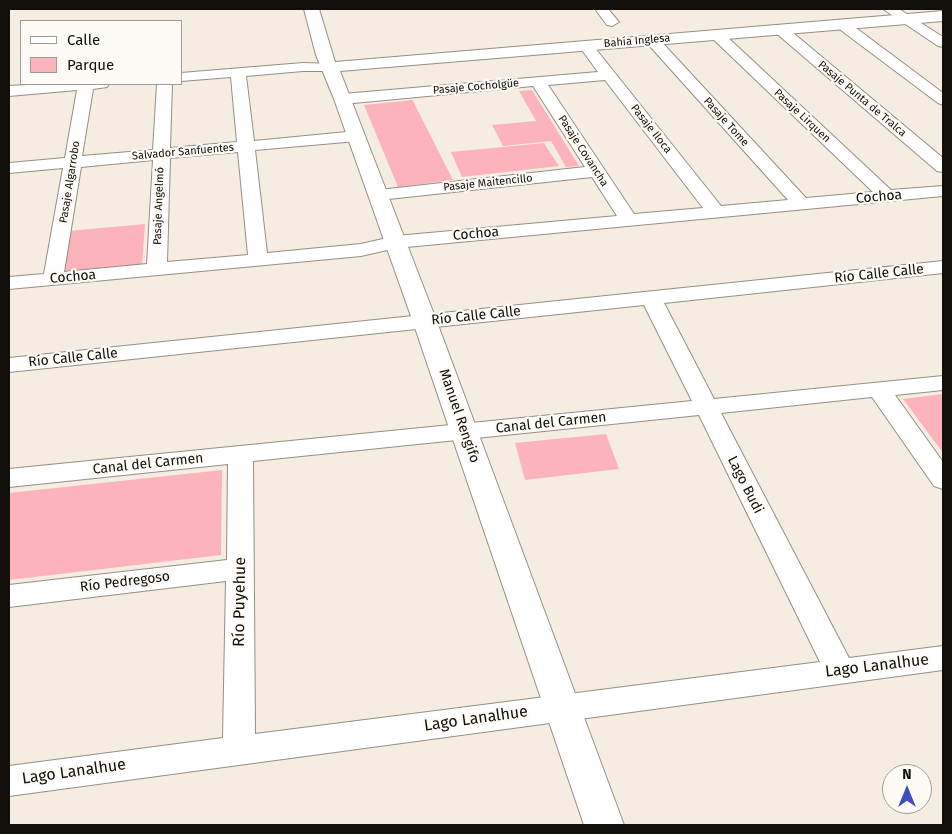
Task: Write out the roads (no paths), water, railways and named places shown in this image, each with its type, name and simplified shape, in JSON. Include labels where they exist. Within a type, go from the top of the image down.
[{"type":"street","name":"Manuel Rengifo","points":[[311,9],[322,46],[426,322],[604,825]]},
{"type":"street","points":[[601,9],[612,22]]},
{"type":"street","points":[[890,9],[943,43]]},
{"type":"street","name":"Bahía Inglesa","points":[[330,67],[943,16]]},
{"type":"street","points":[[844,25],[943,100]]},
{"type":"street","name":"Pasaje Punta de Tralca","points":[[781,30],[943,167]]},
{"type":"street","name":"Pasaje Lirquen","points":[[717,35],[887,196]]},
{"type":"street","name":"Pasaje Tome","points":[[652,40],[801,204]]},
{"type":"street","name":"Pasaje Iloca","points":[[586,46],[716,212]]},
{"type":"street","points":[[182,77],[330,67]]},
{"type":"street","points":[[238,73],[258,259]]},
{"type":"street","name":"Pasaje Cocholgüe","points":[[343,99],[609,75]]},
{"type":"street","name":"Pasaje Covancha","points":[[538,82],[629,220]]},
{"type":"street","points":[[9,91],[86,85]]},
{"type":"street","name":"Pasaje Algarrobo","points":[[53,279],[86,85]]},
{"type":"street","name":"Pasaje Angelmó","points":[[157,269],[164,85]]},
{"type":"street","name":"Salvador Sanfuentes","points":[[9,168],[357,136]]},
{"type":"street","name":"Pasaje Maitencillo","points":[[379,195],[596,171]]},
{"type":"street","name":"Cochoa","points":[[9,283],[360,250],[396,242],[943,191]]},
{"type":"street","name":"Río Calle Calle","points":[[10,368],[943,267]]},
{"type":"street","name":"Lago Budi","points":[[651,298],[840,671]]},
{"type":"street","name":"Canal del Carmen","points":[[9,478],[943,383]]},
{"type":"street","points":[[879,390],[943,479]]},
{"type":"street","name":"Río Puyehue","points":[[239,750],[241,455]]},
{"type":"street","name":"Río Pedregoso","points":[[9,596],[240,569]]},
{"type":"street","name":"Lago Lanalhue","points":[[9,781],[943,658]]}]
